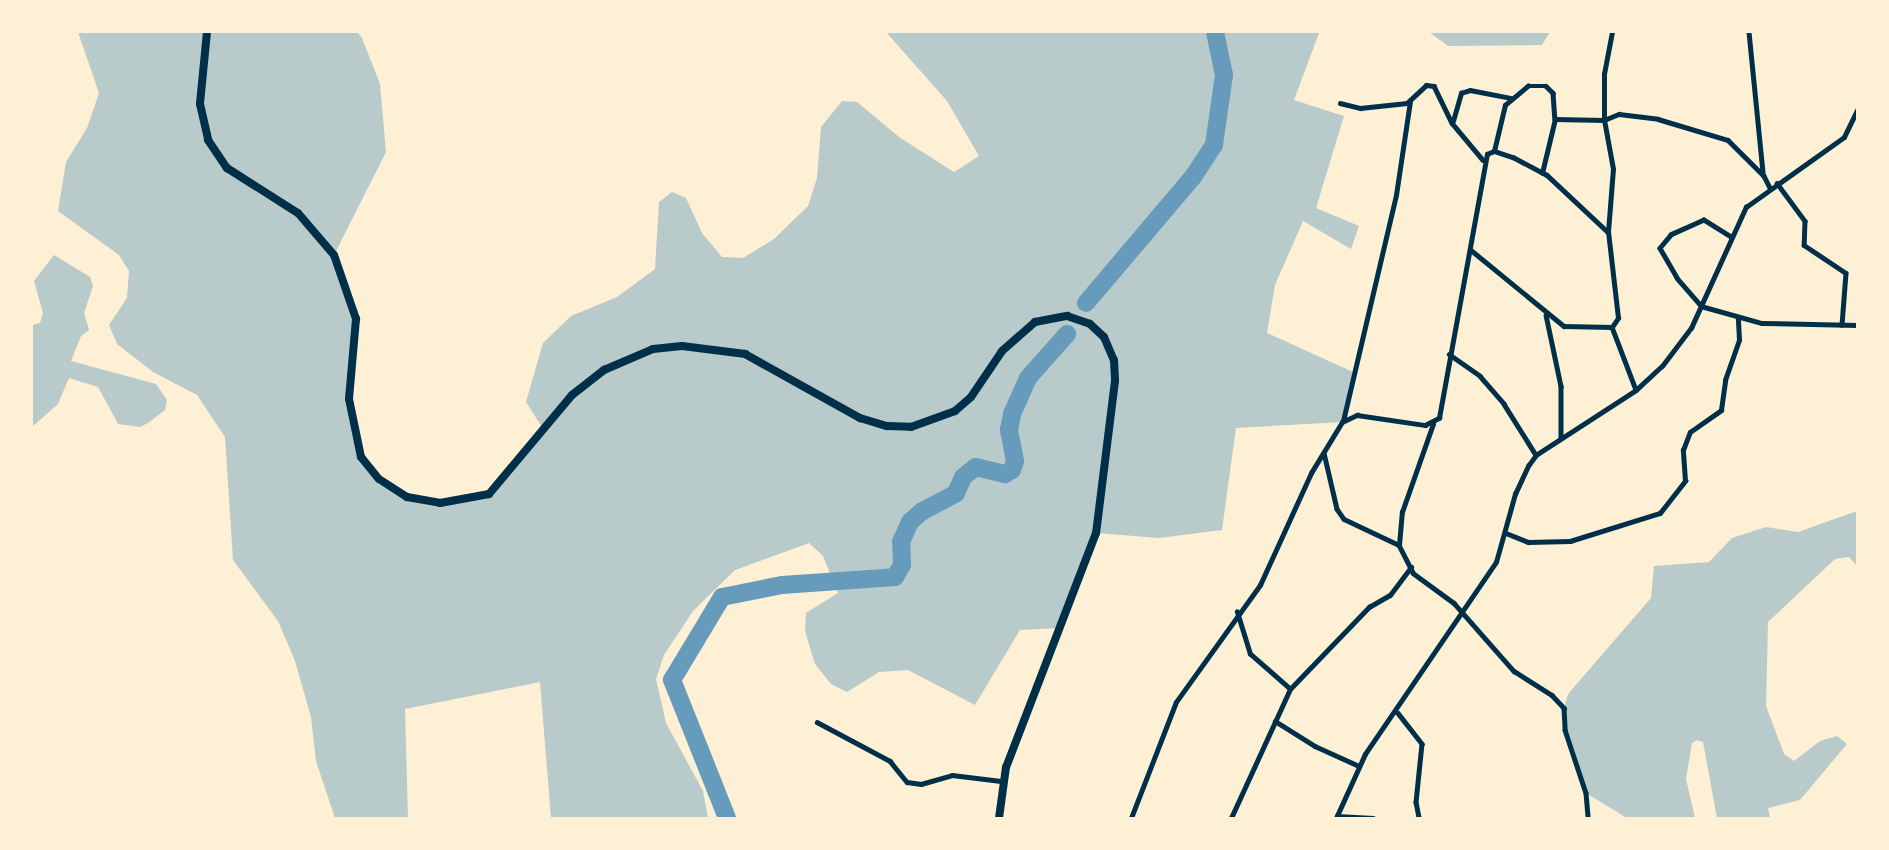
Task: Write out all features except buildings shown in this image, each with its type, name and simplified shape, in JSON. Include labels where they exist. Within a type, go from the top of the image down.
[{"type":"highway","points":[[207,32],[200,104],[208,139],[228,168],[298,214],[334,255],[356,319],[349,399],[361,457],[379,479],[407,497],[440,503],[489,494],[572,395],[604,370],[653,349],[682,346],[745,354],[860,418],[887,426],[911,427],[955,411],[971,397],[1002,351],[1035,322],[1067,316],[1090,324],[1104,337],[1114,359],[1115,381],[1096,533],[1002,781],[999,818]]},
{"type":"street","points":[[1612,32],[1604,74],[1604,120],[1613,169],[1608,232],[1618,318],[1612,327]]},
{"type":"street","points":[[1749,32],[1764,176]]},
{"type":"street","points":[[1130,818],[1176,702],[1237,612],[1260,585],[1278,553],[1324,453],[1342,422],[1396,195],[1410,102],[1426,85],[1434,86],[1452,123],[1484,160]]},
{"type":"street","points":[[1542,173],[1555,119],[1553,93],[1546,86],[1528,86],[1511,98],[1494,151],[1484,160],[1471,250],[1449,354],[1439,418],[1433,424],[1402,512],[1399,545],[1426,586],[1464,614],[1514,671],[1552,695],[1564,708],[1565,730],[1582,773],[1588,818]]},
{"type":"street","points":[[1452,123],[1461,93],[1470,90],[1511,98]]},
{"type":"street","points":[[1340,103],[1360,108],[1410,102]]},
{"type":"street","points":[[1373,818],[1336,817],[1359,766],[1398,713],[1496,562],[1506,533],[1514,494],[1536,456],[1636,390],[1680,344],[1701,306],[1746,207],[1844,137],[1857,110]]},
{"type":"street","points":[[1555,119],[1604,120],[1619,114],[1658,119],[1693,133],[1716,135],[1740,150],[1764,176],[1770,188]]},
{"type":"street","points":[[1494,151],[1542,173],[1608,232]]},
{"type":"street","points":[[1777,183],[1805,221],[1804,245],[1846,273],[1842,325]]},
{"type":"street","points":[[1731,237],[1703,220],[1671,235],[1660,248],[1677,278],[1701,306],[1738,319],[1857,325]]},
{"type":"street","points":[[1471,250],[1546,315],[1578,330],[1612,327]]},
{"type":"street","points":[[1546,315],[1561,386],[1561,439]]},
{"type":"street","points":[[1506,533],[1528,542],[1570,541],[1661,513],[1685,481],[1683,450],[1690,432],[1721,410],[1725,380],[1739,340],[1738,319]]},
{"type":"street","points":[[1612,327],[1636,390]]},
{"type":"street","points":[[1449,354],[1480,376],[1536,456]]},
{"type":"street","points":[[1342,422],[1357,415],[1433,424]]},
{"type":"street","points":[[1324,453],[1337,509],[1344,519],[1399,545]]},
{"type":"street","points":[[1231,818],[1290,689],[1369,607],[1390,595],[1411,566]]},
{"type":"street","points":[[1237,612],[1250,654],[1290,689]]},
{"type":"street","points":[[1398,713],[1422,744],[1416,802],[1419,818]]},
{"type":"street","points":[[1275,720],[1315,746],[1359,766]]},
{"type":"street","points":[[817,722],[890,761],[907,782],[921,784],[952,775],[1002,781]]},
{"type":"shaded area","points":[[78,32],[357,32],[362,38],[380,84],[386,152],[334,255],[356,319],[349,399],[361,457],[392,489],[425,501],[489,494],[542,427],[526,402],[543,343],[571,316],[617,297],[655,269],[659,202],[672,192],[686,198],[702,233],[722,257],[743,258],[774,239],[808,206],[817,178],[821,127],[842,101],[857,102],[899,137],[954,172],[979,156],[947,101],[886,32],[1324,32],[1319,33],[1294,100],[1344,116],[1316,208],[1359,226],[1351,249],[1303,221],[1275,285],[1267,333],[1353,372],[1342,422],[1236,428],[1222,530],[1159,538],[1096,533],[1060,628],[1020,630],[975,705],[908,670],[879,672],[847,692],[831,684],[815,664],[805,631],[806,613],[838,593],[823,556],[809,543],[735,570],[693,611],[664,655],[656,679],[666,723],[703,791],[708,818],[551,818],[540,682],[405,709],[408,818],[335,818],[316,761],[311,717],[295,661],[278,621],[233,560],[225,437],[197,395],[153,372],[117,344],[109,325],[127,298],[129,271],[119,255],[58,211],[66,162],[87,128],[99,93]]},
{"type":"shaded area","points":[[1429,32],[1550,32],[1542,45],[1448,46]]},
{"type":"shaded area","points":[[54,255],[90,277],[93,286],[84,313],[89,330],[81,336],[71,361],[156,384],[167,400],[165,410],[148,423],[140,427],[118,424],[98,387],[69,378],[58,404],[32,427],[32,325],[40,323],[43,313],[34,281]]},
{"type":"shaded area","points":[[1857,511],[1857,566],[1849,557],[1835,559],[1768,622],[1766,706],[1784,754],[1794,761],[1820,741],[1837,736],[1847,744],[1800,800],[1768,808],[1770,818],[1717,818],[1703,742],[1697,740],[1692,743],[1686,779],[1695,818],[1627,818],[1586,793],[1565,730],[1564,708],[1568,694],[1651,598],[1654,566],[1709,562],[1732,538],[1766,527],[1798,532]]},
{"type":"waterway","points":[[1086,303],[1193,177],[1214,145],[1224,75],[1215,32]]},
{"type":"waterway","points":[[727,818],[672,680],[722,597],[782,585],[895,577],[902,565],[901,542],[910,522],[921,512],[956,493],[963,477],[976,467],[1005,474],[1012,470],[1015,461],[1009,430],[1012,414],[1028,378],[1067,334]]}]
